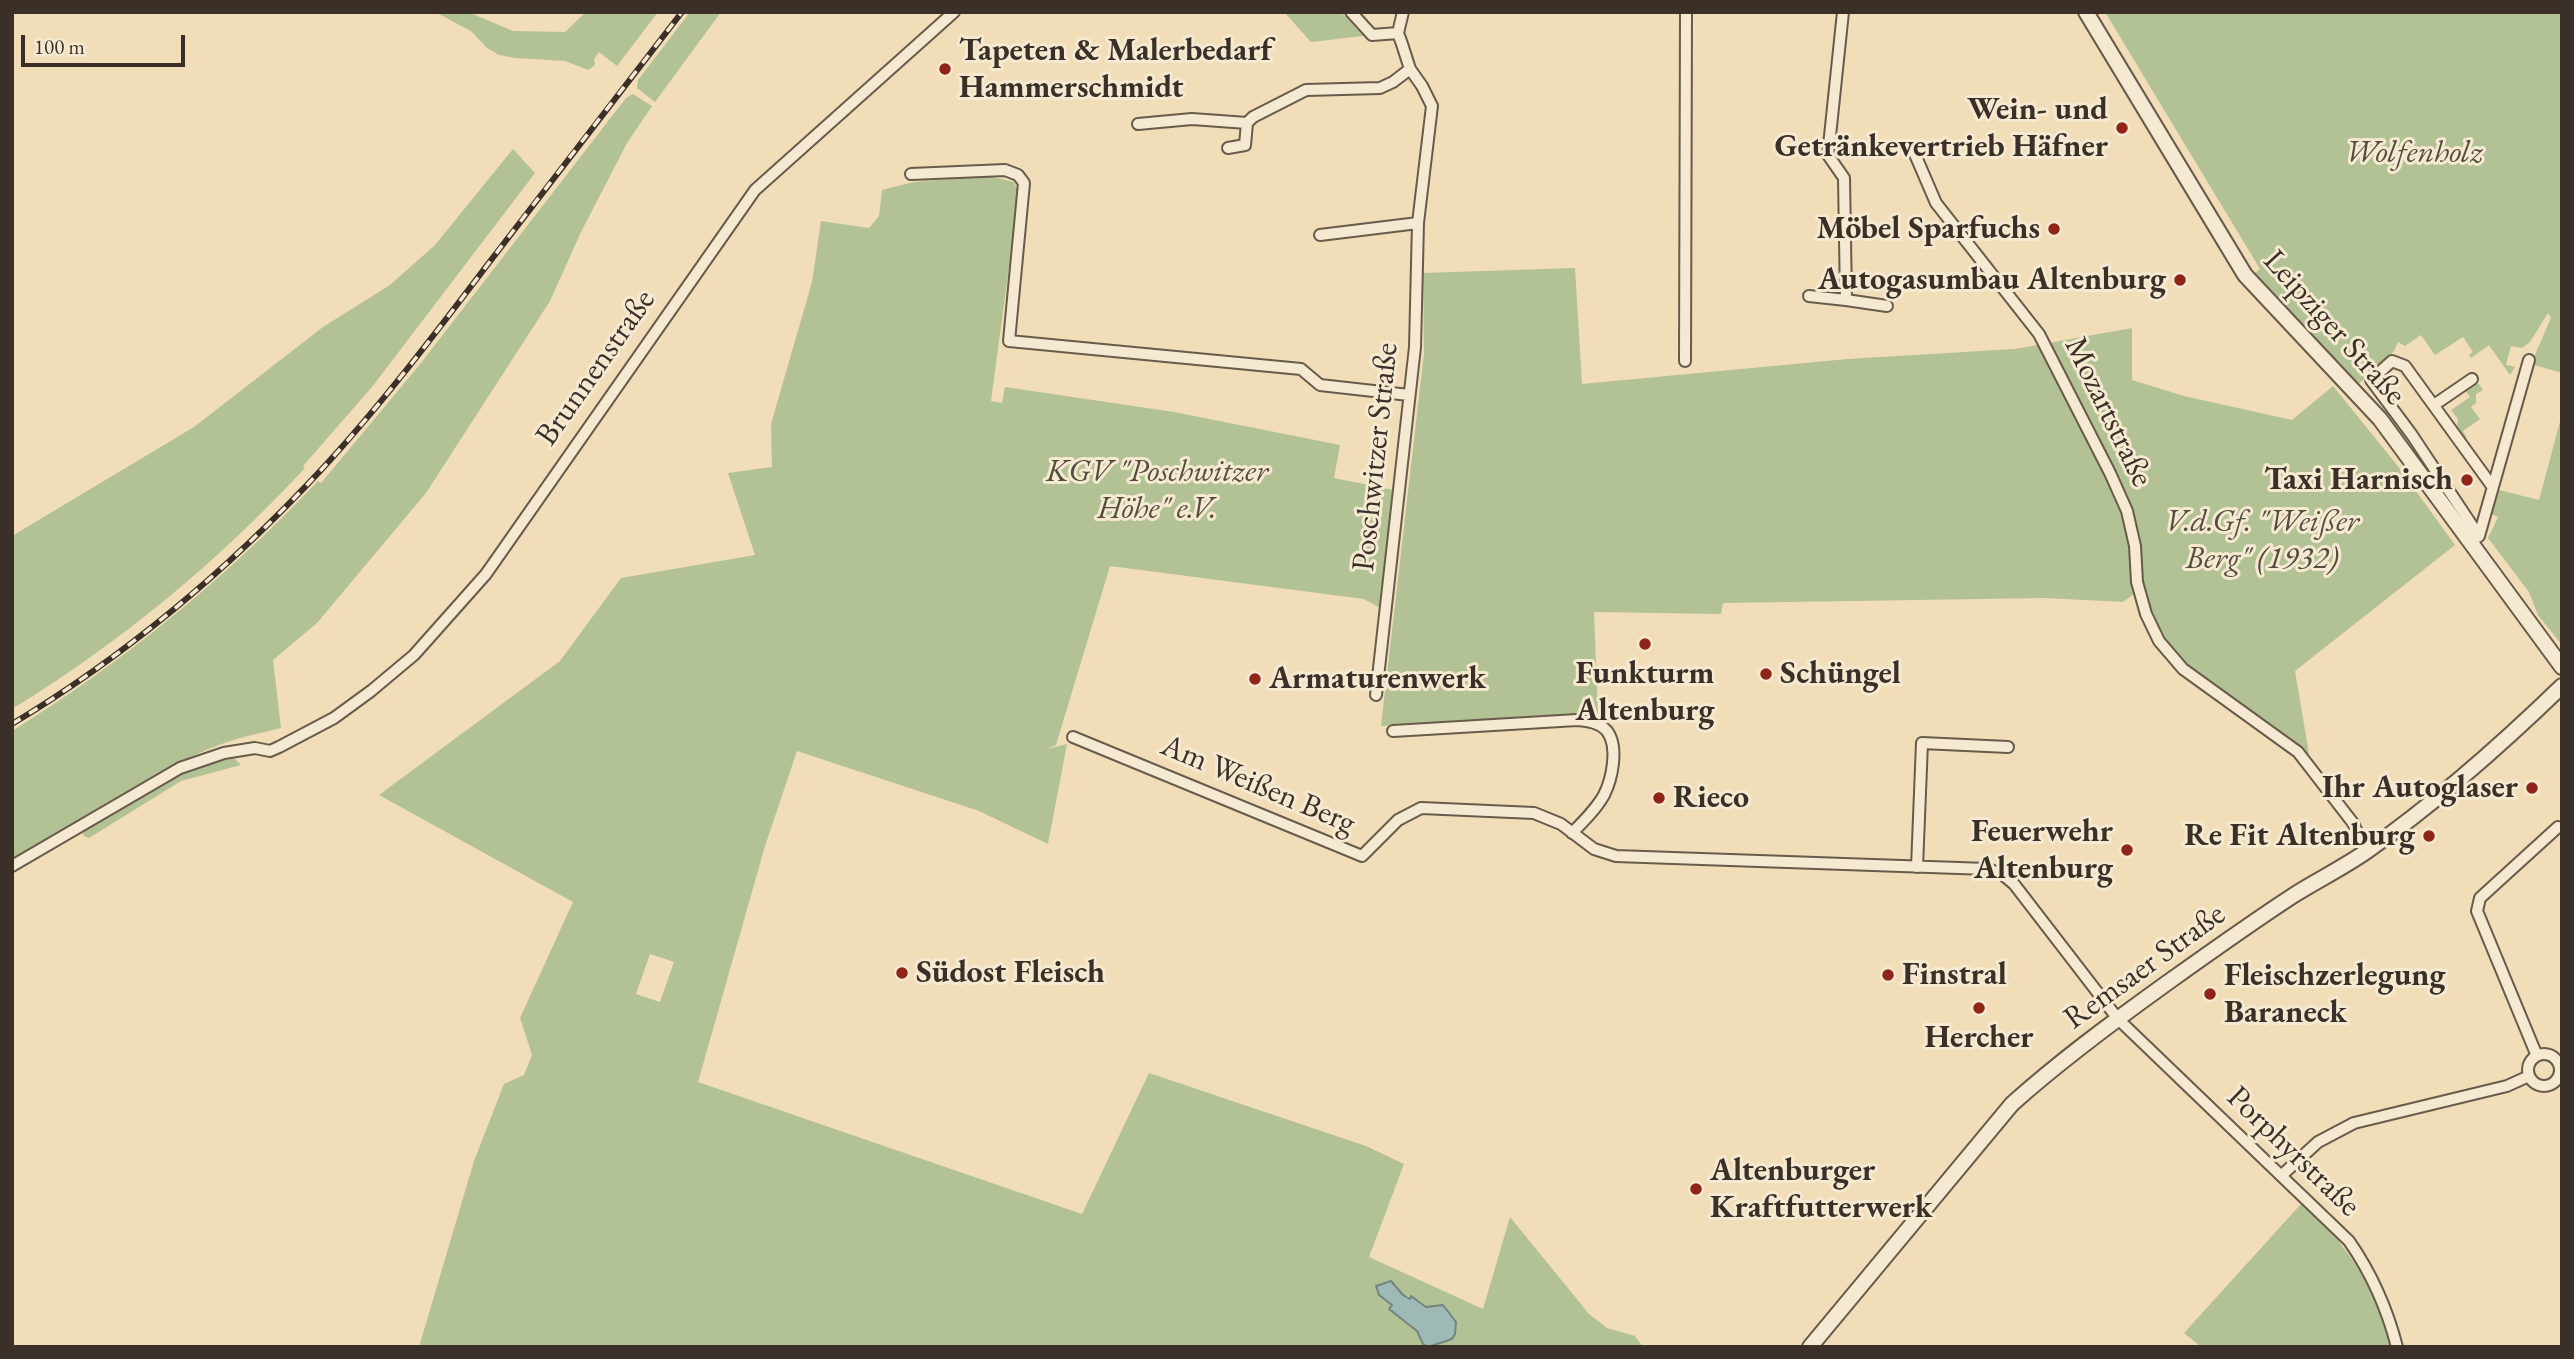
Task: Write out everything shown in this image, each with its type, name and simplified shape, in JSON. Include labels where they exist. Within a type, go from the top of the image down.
[{"type":"street","name":"Brunnenstraße","points":[[12,866],[180,768],[224,753],[255,748],[270,751],[279,747],[334,718],[414,655],[486,574],[696,270],[755,190],[954,12]]},
{"type":"street","points":[[1351,12],[1372,35],[1398,33]]},
{"type":"street","name":"Poschwitzer Straße","points":[[1376,695],[1415,347],[1418,223],[1432,106],[1410,69],[1398,33],[1402,12]]},
{"type":"street","points":[[1685,361],[1686,12]]},
{"type":"street","points":[[1843,12],[1828,155],[1844,178],[1846,300]]},
{"type":"street","name":"Leipziger Straße","points":[[2086,12],[2245,275],[2380,419],[2475,538]]},
{"type":"street","points":[[1228,148],[1245,145],[1247,123],[1253,117],[1306,90],[1380,88],[1410,69]]},
{"type":"street","points":[[1138,124],[1192,119],[1247,123]]},
{"type":"street","name":"Mozartstraße","points":[[1914,152],[1936,204],[2039,334],[2104,461],[2127,511],[2135,545],[2137,582],[2146,614],[2159,641],[2183,669],[2298,752],[2353,823],[2366,852]]},
{"type":"street","points":[[911,174],[1005,170],[1018,174],[1024,183],[1009,341],[1301,369],[1320,385],[1409,395]]},
{"type":"street","points":[[1320,235],[1418,223]]},
{"type":"street","points":[[1809,296],[1887,306]]},
{"type":"street","name":"Leipziger Straße","points":[[2492,486],[2405,366],[2392,360],[2371,380],[2412,435],[2475,538],[2562,667]]},
{"type":"street","points":[[2475,538],[2529,360]]},
{"type":"street","name":"Leipziger Straße","points":[[2434,405],[2472,379]]},
{"type":"street","name":"Remsaer Straße","points":[[1810,1347],[2012,1104],[2043,1076],[2118,1019],[2294,895],[2366,852],[2474,769],[2562,686]]},
{"type":"street","points":[[1393,731],[1577,720],[1592,722],[1601,727],[1608,732],[1611,743],[1613,758],[1609,784],[1592,812],[1572,833]]},
{"type":"street","name":"Am Weißen Berg","points":[[1073,737],[1362,856],[1398,820],[1421,808],[1534,813],[1561,824],[1594,849],[1616,856],[1987,869],[2002,874],[2014,884],[2118,1019]]},
{"type":"street","points":[[1917,867],[1922,743],[2008,747]]},
{"type":"street","points":[[2537,1056],[2477,911],[2477,904],[2480,898],[2558,827],[2562,828]]},
{"type":"street","name":"Porphyrstraße","points":[[2118,1019],[2349,1241],[2386,1308],[2398,1347]]},
{"type":"street","points":[[2537,1056],[2559,1056],[2559,1082],[2542,1087],[2536,1085],[2529,1076],[2530,1062],[2537,1056]]},
{"type":"street","points":[[2282,1175],[2318,1142],[2354,1123],[2507,1086],[2529,1076]]},
{"type":"green space","points":[[435,12],[468,12],[513,31],[565,32],[586,12],[658,12],[617,66],[599,52],[594,59],[595,65],[588,70],[565,61],[499,55],[487,48],[471,31]]},
{"type":"green space","points":[[690,12],[721,12],[655,102],[637,88],[638,80]]},
{"type":"green space","points":[[1284,12],[1341,12],[1363,36],[1311,42]]},
{"type":"green space","name":"Wolfenholz","points":[[2105,12],[2562,12],[2562,373],[2531,364],[2551,318],[2548,313],[2530,342],[2522,348],[2511,346],[2506,365],[2515,367],[2510,375],[2489,345],[2471,358],[2469,355],[2473,352],[2463,337],[2435,355],[2421,335],[2405,346],[2398,342],[2394,351],[2371,373],[2366,369],[2363,373],[2366,378],[2358,384],[2255,273],[2260,269]]},
{"type":"green space","points":[[633,94],[652,106],[627,143],[581,232],[550,301],[426,493],[317,623],[273,660],[281,728],[219,745],[165,769],[12,860],[12,731],[95,676],[173,616],[248,551],[318,481],[321,483],[421,363],[626,98]]},
{"type":"green space","points":[[513,149],[535,173],[372,387],[303,466],[305,468],[238,536],[167,599],[91,657],[12,709],[12,536],[194,427],[323,327],[390,285],[435,245]]},
{"type":"green space","name":"KGV \"Poschwitzer Höhe\" e.V.","points":[[989,176],[1014,182],[1019,193],[991,401],[1002,403],[1005,387],[1174,412],[1340,445],[1334,478],[1394,490],[1380,608],[1364,599],[1110,566],[1056,745],[1047,749],[1067,744],[1048,844],[979,811],[797,751],[765,846],[698,1082],[1082,1214],[1149,1073],[1366,1146],[1404,1164],[1369,1257],[1483,1309],[1510,1217],[1589,1314],[1607,1328],[1635,1336],[1643,1347],[1430,1347],[1434,1346],[1427,1307],[1417,1299],[1403,1295],[1396,1285],[1376,1290],[1392,1305],[1390,1310],[1417,1331],[1423,1344],[1428,1347],[419,1347],[474,1161],[504,1084],[524,1075],[532,1055],[520,1018],[573,902],[379,795],[560,661],[621,578],[755,555],[728,473],[772,467],[771,424],[812,282],[821,221],[869,228],[879,216],[882,190],[914,182]],"holes":[[[650,954],[674,962],[660,1002],[636,994]]]},
{"type":"green space","name":"V.d.Gf. \"Weißer Berg\" (1932)","points":[[1575,268],[1582,384],[1847,359],[2015,349],[2132,328],[2132,380],[2184,396],[2292,420],[2333,386],[2397,465],[2455,545],[2295,671],[2309,754],[2236,705],[2184,662],[2162,632],[2143,587],[2123,602],[2046,598],[1723,603],[1721,614],[1594,612],[1598,714],[1381,726],[1424,353],[1423,273]]},
{"type":"green space","points":[[2479,384],[2483,390],[2476,394],[2476,403],[2471,407],[2480,419],[2463,431],[2467,438],[2463,437],[2457,428],[2458,419],[2451,410],[2470,397],[2465,390]]},
{"type":"green space","points":[[2562,414],[2562,645],[2538,615],[2529,592],[2488,538],[2498,517],[2491,514],[2499,490],[2539,500]]},
{"type":"green space","points":[[230,754],[241,765],[181,781],[89,838],[84,836],[82,831],[180,772]]},
{"type":"green space","points":[[2301,1204],[2333,1234],[2358,1268],[2377,1306],[2392,1347],[2201,1347],[2184,1333]]},
{"type":"water","points":[[1391,1281],[1403,1295],[1410,1299],[1411,1296],[1426,1307],[1443,1305],[1456,1322],[1452,1339],[1428,1347],[1423,1344],[1417,1331],[1389,1309],[1392,1305],[1379,1295],[1376,1286]]},
{"type":"railway","points":[[12,724],[96,669],[176,607],[214,575],[322,469],[428,343],[682,12]]},
{"type":"place","name":"Tapeten & Malerbedarf Hammerschmidt","points":[[945,69]]},
{"type":"place","name":"Wein- und Getränkevertrieb Häfner","points":[[2122,128]]},
{"type":"place","name":"Möbel Sparfuchs","points":[[2054,229]]},
{"type":"place","name":"Autogasumbau Altenburg","points":[[2180,280]]},
{"type":"place","name":"Taxi Harnisch","points":[[2467,480]]},
{"type":"place","name":"Funkturm Altenburg","points":[[1645,644]]},
{"type":"place","name":"Schüngel","points":[[1766,674]]},
{"type":"place","name":"Armaturenwerk","points":[[1255,679]]},
{"type":"place","name":"Ihr Autoglaser","points":[[2532,788]]},
{"type":"place","name":"Rieco","points":[[1659,798]]},
{"type":"place","name":"Re Fit Altenburg","points":[[2429,836]]},
{"type":"place","name":"Feuerwehr Altenburg","points":[[2127,850]]},
{"type":"place","name":"Südost Fleisch","points":[[902,973]]},
{"type":"place","name":"Finstral","points":[[1888,975]]},
{"type":"place","name":"Fleischzerlegung Baraneck","points":[[2210,994]]},
{"type":"place","name":"Hercher","points":[[1979,1008]]},
{"type":"place","name":"Altenburger Kraftfutterwerk","points":[[1696,1189]]}]
